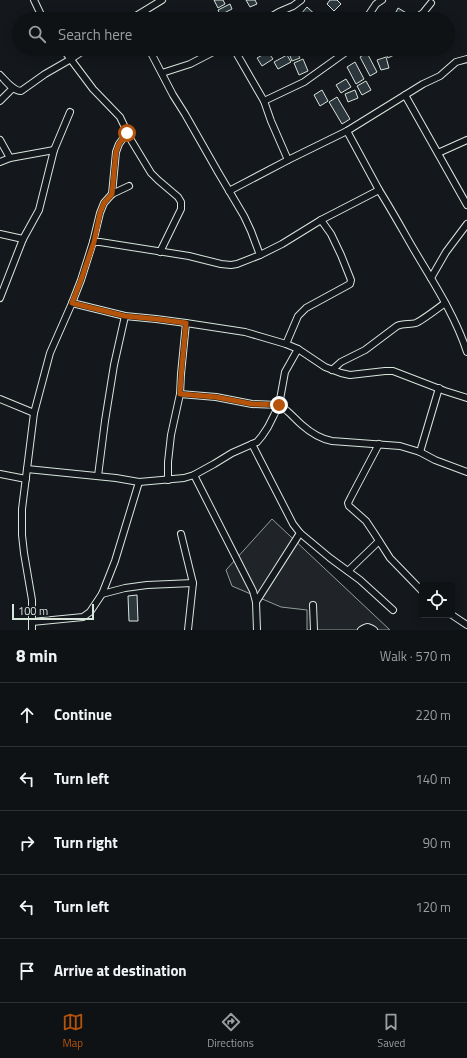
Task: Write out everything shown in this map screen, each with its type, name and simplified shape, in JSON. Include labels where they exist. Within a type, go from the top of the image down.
[{"type":"street","points":[[34,0],[40,12]]},
{"type":"street","points":[[143,12],[162,0]]},
{"type":"street","points":[[279,12],[293,6],[301,0]]},
{"type":"street","points":[[371,12],[376,4],[382,0]]},
{"type":"street","points":[[424,12],[431,3]]},
{"type":"street","points":[[69,56],[93,89],[120,117],[127,133],[151,173],[174,193],[181,202],[181,209],[160,252]]},
{"type":"street","points":[[0,76],[13,88],[21,91],[76,56]]},
{"type":"street","points":[[153,56],[251,231],[260,255]]},
{"type":"street","points":[[162,73],[190,64],[205,56]]},
{"type":"street","points":[[238,56],[264,101],[288,160]]},
{"type":"street","points":[[264,101],[304,82],[340,56]]},
{"type":"street","points":[[229,191],[347,131],[423,84],[440,76],[456,62],[467,59]]},
{"type":"street","points":[[0,101],[13,88]]},
{"type":"street","points":[[405,95],[467,205]]},
{"type":"street","points":[[0,298],[23,239],[38,210],[54,150],[70,112]]},
{"type":"street","points":[[347,131],[379,190],[465,337],[467,352]]},
{"type":"street","points":[[112,194],[116,152],[119,144],[127,133]]},
{"type":"street","points":[[0,140],[10,158]]},
{"type":"street","points":[[438,153],[467,140]]},
{"type":"street","points":[[0,162],[10,158],[54,150]]},
{"type":"street","points":[[32,630],[30,587],[22,535],[22,509],[34,413],[50,353],[81,280],[94,242],[100,213],[104,203],[112,194],[129,186]]},
{"type":"street","points":[[94,242],[189,256],[221,264],[237,264],[282,244],[321,220],[379,190]]},
{"type":"street","points":[[286,344],[300,313],[351,282],[331,234],[321,220]]},
{"type":"street","points":[[431,278],[446,252],[467,224]]},
{"type":"street","points":[[0,234],[23,239]]},
{"type":"street","points":[[72,303],[125,316],[245,332],[298,349],[318,363],[342,374],[350,375],[394,371],[467,398]]},
{"type":"street","points":[[332,370],[342,362],[364,350],[397,326],[418,322],[445,303]]},
{"type":"street","points":[[98,476],[114,365],[125,316]]},
{"type":"street","points":[[168,480],[171,435],[180,394],[186,323]]},
{"type":"street","points":[[27,469],[125,479],[139,482],[184,478],[194,475],[232,453],[257,442],[262,436],[279,405],[285,372],[298,349]]},
{"type":"street","points":[[420,452],[439,388]]},
{"type":"street","points":[[180,394],[216,397],[252,404],[279,405],[287,410],[313,434],[325,440],[332,442],[400,446],[420,452],[435,460],[467,472]]},
{"type":"street","points":[[0,399],[34,413]]},
{"type":"street","points":[[252,444],[293,524],[300,533],[360,580],[393,610]]},
{"type":"street","points":[[379,444],[348,503],[351,508],[370,526],[390,558],[419,589]]},
{"type":"street","points":[[0,474],[26,479]]},
{"type":"street","points":[[194,475],[253,591],[256,602],[257,630]]},
{"type":"street","points":[[32,622],[83,617],[90,612],[102,594],[115,561],[139,482]]},
{"type":"street","points":[[256,602],[300,533]]},
{"type":"street","points":[[181,534],[193,583],[188,630]]},
{"type":"street","points":[[348,571],[379,541]]},
{"type":"street","points":[[102,594],[125,588],[193,583]]},
{"type":"street","points":[[313,605],[314,630]]},
{"type":"street","points":[[455,617],[467,625]]},
{"type":"street","points":[[361,630],[367,626],[374,630]]},
{"type":"shaded area","points":[[272,519],[390,630],[307,630],[307,610],[281,607],[232,586],[226,570]]},
{"type":"building","points":[[214,0],[223,0],[225,4],[218,8]]},
{"type":"building","points":[[246,0],[255,0],[257,4],[250,7]]},
{"type":"building","points":[[330,0],[337,0],[341,4],[334,11],[327,4]]},
{"type":"building","points":[[230,4],[232,9],[226,12],[219,12],[218,10]]},
{"type":"building","points":[[307,7],[312,12],[303,12]]},
{"type":"building","points":[[398,8],[405,12],[396,12]]},
{"type":"building","points":[[261,56],[271,56],[273,59],[262,66],[257,58]]},
{"type":"building","points":[[288,56],[291,62],[278,69],[274,62]]},
{"type":"building","points":[[290,56],[299,56],[300,58],[292,61]]},
{"type":"building","points":[[369,56],[377,72],[370,76],[360,57]]},
{"type":"building","points":[[386,57],[389,68],[381,70],[377,60]]},
{"type":"building","points":[[303,59],[308,71],[299,75],[294,63]]},
{"type":"building","points":[[355,62],[364,79],[356,84],[347,67]]},
{"type":"building","points":[[346,79],[351,87],[341,93],[336,85]]},
{"type":"building","points":[[366,81],[371,90],[362,95],[357,86]]},
{"type":"building","points":[[322,90],[328,101],[320,106],[314,95]]},
{"type":"building","points":[[355,90],[358,98],[348,102],[345,94]]},
{"type":"building","points":[[337,97],[350,119],[342,124],[329,102]]},
{"type":"building","points":[[137,595],[138,621],[129,621],[128,596]]},
{"type":"route","points":[[127,133],[119,144],[116,152],[112,194],[104,203],[100,213],[94,242],[72,303],[125,316],[186,323],[180,394],[216,397],[252,404],[279,405]]}]
